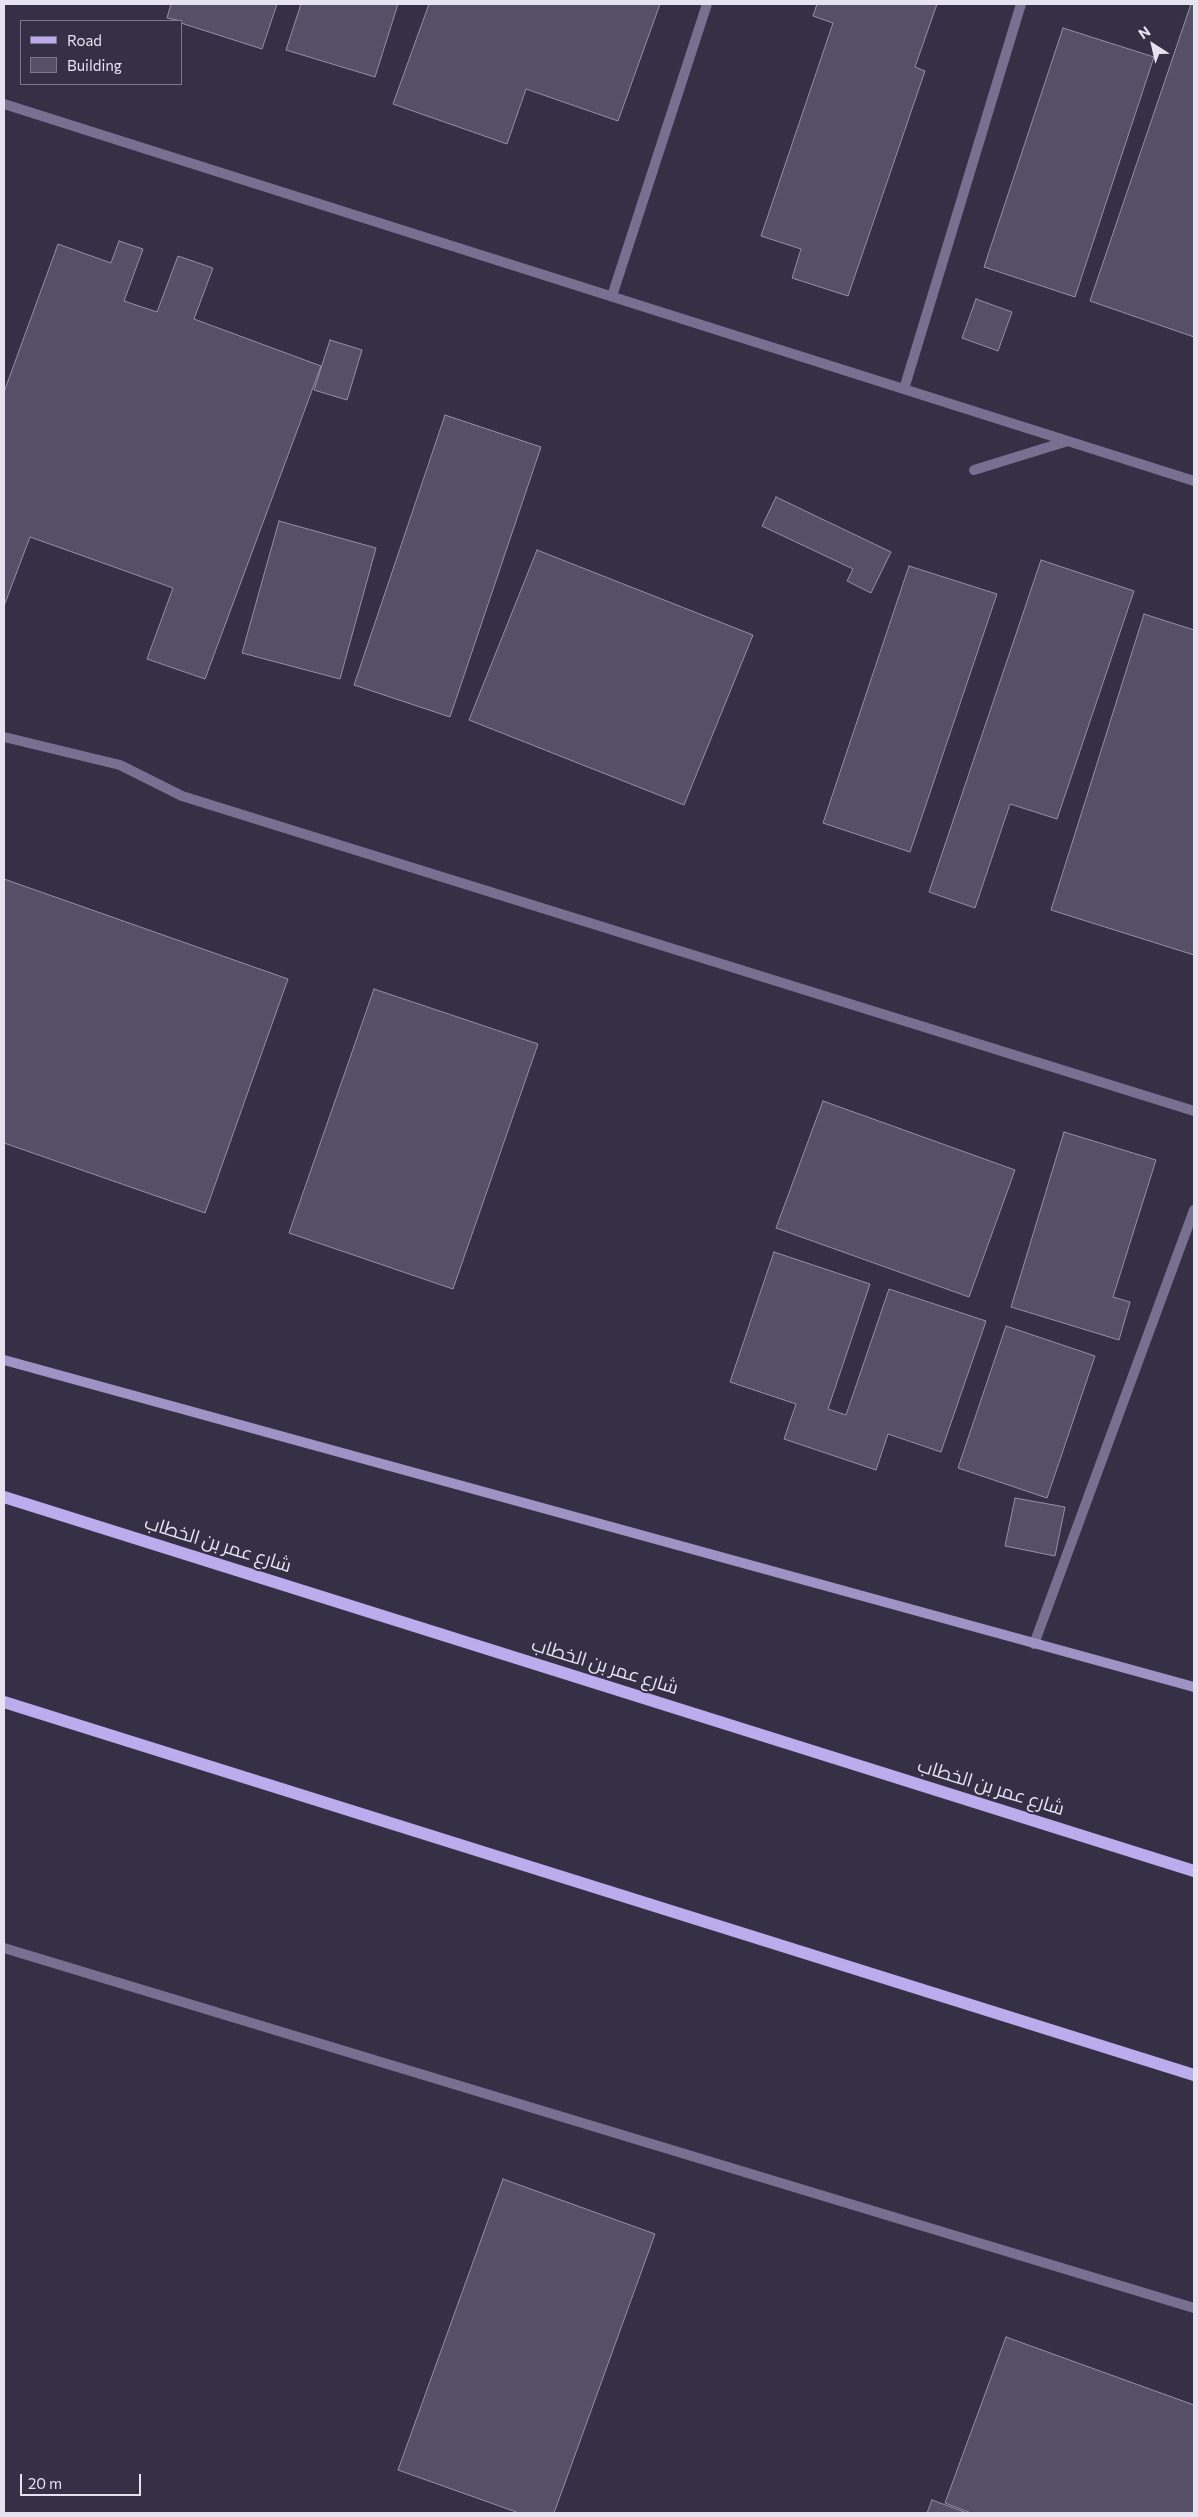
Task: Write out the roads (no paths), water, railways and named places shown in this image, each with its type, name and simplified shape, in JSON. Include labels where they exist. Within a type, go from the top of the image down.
[{"type":"main road","name":"شارع عمر بن الخطاب","points":[[4,1497],[1194,1871]]},
{"type":"main road","points":[[4,1702],[1194,2075]]},
{"type":"street","points":[[612,296],[707,4]]},
{"type":"street","points":[[904,389],[1021,4]]},
{"type":"street","points":[[4,104],[1194,481]]},
{"type":"street","points":[[974,470],[1068,441]]},
{"type":"street","points":[[4,737],[120,765],[182,796],[1194,1111]]},
{"type":"street","points":[[1034,1644],[1194,1210]]},
{"type":"street","points":[[4,1360],[1194,1687]]},
{"type":"street","points":[[4,1948],[1194,2308]]}]
